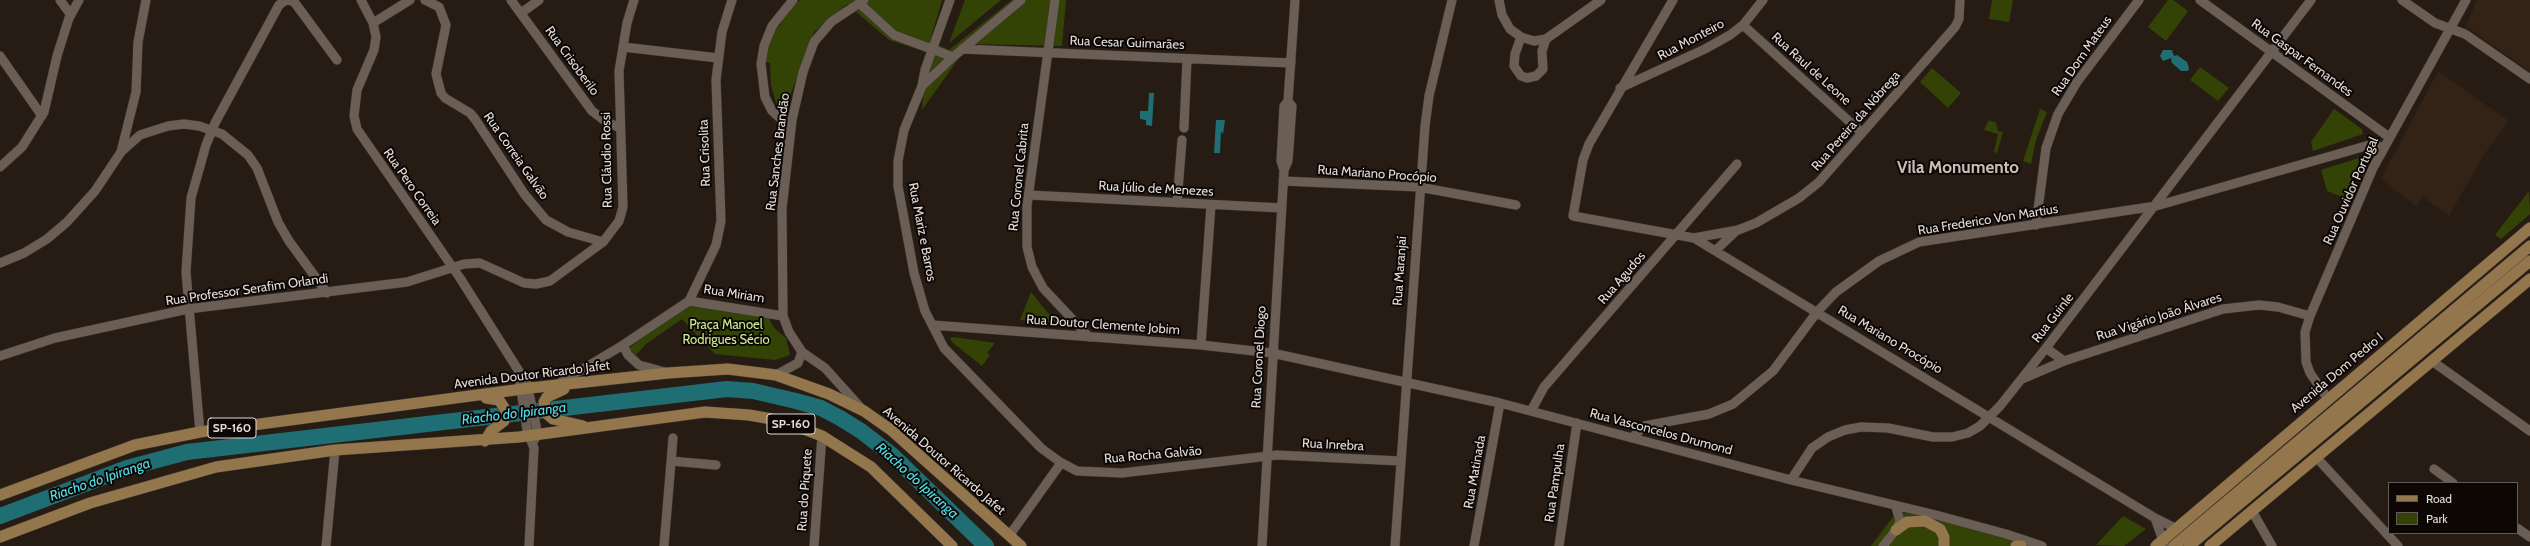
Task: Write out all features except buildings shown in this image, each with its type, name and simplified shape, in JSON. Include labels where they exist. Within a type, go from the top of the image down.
[{"type":"main road","name":"Avenida Dom Pedro I","points":[[2162,544],[2177,529],[2328,399],[2530,228]]},
{"type":"main road","name":"Avenida Dom Pedro I","points":[[2191,540],[2530,246]]},
{"type":"main road","name":"Avenida Dom Pedro I","points":[[2174,546],[2191,540],[2530,261]]},
{"type":"main road","points":[[2177,529],[2191,540],[2211,545],[2530,279]]},
{"type":"main road","points":[[2496,290],[2519,288]]},
{"type":"main road","name":"Avenida Doutor Ricardo Jafet","points":[[0,495],[135,445],[200,432],[525,390],[554,390],[586,383],[668,373],[728,369],[776,375],[829,394],[864,411],[891,430],[1022,546]]},
{"type":"main road","points":[[554,390],[544,402],[547,416],[556,420],[589,428]]},
{"type":"main road","points":[[473,397],[499,400],[507,412],[506,418],[485,441]]},
{"type":"main road","name":"SP-160","points":[[0,537],[90,503],[216,467],[335,450],[485,441],[705,412],[749,415],[783,421],[822,436],[870,466],[952,546]]},
{"type":"main road","points":[[1896,530],[1907,522],[1925,521],[1940,529],[1944,537],[1944,546]]},
{"type":"main road","points":[[2016,546],[2021,546]]},
{"type":"street","points":[[60,0],[71,15]]},
{"type":"street","points":[[0,167],[22,148],[42,116],[57,56],[71,15],[79,0]]},
{"type":"street","points":[[120,152],[136,92],[138,42],[146,0]]},
{"type":"street","points":[[200,432],[188,309],[186,248],[191,198],[212,130],[279,5],[286,0]]},
{"type":"street","points":[[290,0],[295,3],[337,60]]},
{"type":"street","name":"Rua Pero Correia","points":[[361,0],[373,23],[376,37],[374,50],[357,90],[354,102],[357,129],[453,268],[520,373],[525,390],[533,434],[529,546]]},
{"type":"street","points":[[373,23],[410,0]]},
{"type":"street","name":"Rua Correia Galvão","points":[[424,0],[439,7],[446,25],[436,74],[441,93],[445,98],[470,113],[475,119],[525,195],[546,220],[568,232],[603,242]]},
{"type":"street","name":"Rua Crisoberilo","points":[[511,0],[592,111],[605,121],[620,128]]},
{"type":"street","points":[[521,13],[539,0]]},
{"type":"street","name":"Rua Cláudio Rossi","points":[[453,268],[464,264],[480,263],[508,277],[536,284],[550,281],[603,242],[619,221],[623,207],[619,71],[634,0]]},
{"type":"street","name":"Rua Crisolita","points":[[689,300],[716,245],[721,221],[716,80],[718,58],[732,0]]},
{"type":"street","points":[[792,120],[781,118],[772,111],[765,97],[761,64],[764,46],[772,26],[793,0]]},
{"type":"street","points":[[922,86],[932,50],[950,0]]},
{"type":"street","name":"Rua Mariz e Barros","points":[[1021,0],[962,49],[922,86],[904,130],[898,161],[898,180],[914,274],[932,325],[944,348],[1022,431],[1061,463]]},
{"type":"street","name":"Rua Coronel Cabrita","points":[[1055,0],[1029,195],[1026,229],[1027,248],[1032,268],[1043,288],[1089,337]]},
{"type":"street","name":"Rua Coronel Diogo","points":[[1262,546],[1272,353],[1284,170],[1280,161],[1284,106],[1288,101],[1295,0]]},
{"type":"street","name":"Rua Maranjaí","points":[[1395,546],[1405,383],[1420,187],[1429,96],[1452,0]]},
{"type":"street","points":[[1498,0],[1507,24],[1520,37],[1534,41],[1546,39],[1601,0]]},
{"type":"street","points":[[1620,88],[1673,0]]},
{"type":"street","name":"Rua Monteiro","points":[[1620,88],[1705,49],[1743,25],[1763,0]]},
{"type":"street","name":"Rua Pereira da Nóbrega","points":[[1694,238],[1738,230],[1763,219],[1814,186],[1955,27],[1959,19],[1960,0]]},
{"type":"street","name":"Rua Dom Mateus","points":[[2036,225],[2046,148],[2058,114],[2077,82],[2140,0]]},
{"type":"street","name":"Rua Gaspar Fernandes","points":[[2200,0],[2390,137]]},
{"type":"street","name":"Rua Guinle","points":[[1791,480],[1812,448],[1828,437],[1845,430],[1861,427],[1888,428],[1933,437],[1952,437],[1968,433],[1991,416],[2021,380],[2140,227],[2273,52],[2310,0]]},
{"type":"street","points":[[2402,0],[2435,23],[2465,34],[2530,79]]},
{"type":"street","name":"Rua Ouvidor Portugal","points":[[2328,399],[2310,373],[2306,362],[2305,332],[2310,316],[2384,148],[2466,0]]},
{"type":"street","points":[[862,1],[894,35],[953,57]]},
{"type":"street","name":"Rua Sanches Brandão","points":[[862,1],[831,22],[814,42],[803,72],[792,120],[782,209],[783,316],[788,332],[802,352],[825,368],[864,411]]},
{"type":"street","name":"Rua Raul de Leone","points":[[1743,25],[1862,133]]},
{"type":"street","points":[[1520,37],[1515,54],[1514,66],[1521,76],[1526,78],[1536,76],[1543,69],[1542,51],[1546,39]]},
{"type":"street","points":[[623,47],[718,58]]},
{"type":"street","name":"Rua Cesar Guimarães","points":[[962,49],[1291,63]]},
{"type":"street","points":[[0,56],[42,116]]},
{"type":"street","points":[[1184,128],[1187,59]]},
{"type":"street","name":"Rua Mariano Procópio","points":[[1620,88],[1583,160],[1573,216],[1694,238],[1991,416],[2155,518],[2177,529]]},
{"type":"street","points":[[0,263],[24,253],[47,239],[67,222],[95,191],[120,152],[140,135],[154,129],[184,124],[212,130],[222,134],[248,155],[257,168],[278,222],[289,241],[327,293]]},
{"type":"street","points":[[2377,128],[2373,144],[2384,148]]},
{"type":"street","points":[[1177,203],[1182,140]]},
{"type":"street","name":"Rua Frederico Von Martius","points":[[1632,438],[1644,426],[1709,414],[1733,404],[1773,371],[1817,312],[1836,292],[1856,277],[1899,250],[1937,238],[2036,225],[2156,206],[2373,144]]},
{"type":"street","name":"Rua Agudos","points":[[1531,411],[1544,387],[1737,164]]},
{"type":"street","name":"Rua Mariano Procópio","points":[[1283,181],[1420,187],[1516,205]]},
{"type":"street","name":"Rua Júlio de Menezes","points":[[1029,195],[1282,208]]},
{"type":"street","points":[[1201,345],[1211,205]]},
{"type":"street","points":[[2130,210],[2137,218],[2140,227]]},
{"type":"street","name":"Rua Pereira da Nóbrega","points":[[1716,250],[1738,230]]},
{"type":"street","name":"Rua Professor Serafim Orlandi","points":[[0,356],[51,339],[188,309],[407,282],[453,268]]},
{"type":"street","name":"Rua Miriam","points":[[554,390],[623,346],[689,300],[783,316]]},
{"type":"street","name":"Rua Vigário João Álvares","points":[[2021,380],[2064,361],[2224,309],[2246,306],[2278,307],[2310,316]]},
{"type":"street","name":"Rua Doutor Clemente Jobim","points":[[932,325],[1201,345],[1272,353]]},
{"type":"street","points":[[623,346],[628,355],[638,365],[668,373]]},
{"type":"street","points":[[2046,348],[2064,361]]},
{"type":"street","points":[[776,375],[798,363],[802,352]]},
{"type":"street","name":"Rua Vasconcelos Drumond","points":[[1272,353],[1500,403],[1791,480],[2006,534],[2042,546]]},
{"type":"street","points":[[2432,361],[2530,431]]},
{"type":"street","name":"Rua Matinada","points":[[1474,546],[1500,403]]},
{"type":"street","name":"Rua Pampulha","points":[[1559,546],[1577,423]]},
{"type":"street","name":"Rua do Piquete","points":[[814,546],[822,436]]},
{"type":"street","points":[[664,546],[672,438]]},
{"type":"street","points":[[326,546],[335,450]]},
{"type":"street","name":"Rua Inrebra","points":[[1266,457],[1277,455],[1400,461]]},
{"type":"street","name":"Rua Rocha Galvão","points":[[1061,463],[1077,471],[1122,473],[1266,457]]},
{"type":"street","points":[[2316,457],[2398,546]]},
{"type":"street","points":[[671,461],[716,465]]},
{"type":"street","points":[[1009,536],[1061,463]]},
{"type":"street","points":[[2434,469],[2452,482]]},
{"type":"street","points":[[1883,546],[1896,530],[1900,517],[1896,507]]},
{"type":"street","points":[[2252,511],[2272,546]]},
{"type":"street","points":[[2155,518],[2162,544]]},
{"type":"street","points":[[2518,529],[2530,537]]},
{"type":"shaded area","points":[[2477,0],[2530,0],[2530,72],[2466,26]]},
{"type":"shaded area","points":[[2438,71],[2509,121],[2483,156],[2449,216],[2423,197],[2416,206],[2381,179]]},
{"type":"green space","points":[[800,0],[942,0],[930,41],[949,50],[1012,0],[1066,0],[1062,46],[969,44],[922,110],[926,52],[889,40],[847,4],[814,32],[785,109],[777,106],[771,85],[770,63],[764,61],[776,25],[780,26],[788,10]]},
{"type":"green space","points":[[965,0],[1001,0],[949,43]]},
{"type":"green space","points":[[1992,0],[2013,0],[2009,22],[1989,19]]},
{"type":"green space","points":[[2168,0],[2173,0],[2188,11],[2166,41],[2148,27]]},
{"type":"green space","points":[[2200,67],[2229,88],[2218,101],[2190,80]]},
{"type":"green space","points":[[1932,68],[1961,93],[1948,108],[1920,82]]},
{"type":"green space","points":[[2040,109],[2047,112],[2036,140],[2031,164],[2023,161]]},
{"type":"green space","points":[[2334,109],[2362,129],[2363,134],[2313,151],[2311,142]]},
{"type":"green space","points":[[1989,120],[1996,123],[1998,131],[2003,132],[1997,153],[1994,152],[1998,134],[1984,130]]},
{"type":"green space","points":[[2365,156],[2347,199],[2327,191],[2321,170]]},
{"type":"green space","points":[[2529,191],[2530,214],[2501,239],[2495,235]]},
{"type":"green space","points":[[1031,292],[1047,312],[1061,324],[1020,320]]},
{"type":"green space","name":"Praça Manoel Rodrigues Sécio","points":[[690,302],[768,317],[774,328],[786,338],[790,355],[775,360],[715,354],[682,319],[646,344],[635,356],[629,348]]},
{"type":"green space","points":[[954,337],[995,343],[987,353],[990,355],[982,366],[952,342],[950,338]]},
{"type":"green space","points":[[1901,512],[1932,517],[2006,538],[2019,546],[1871,546],[1895,514]]},
{"type":"green space","points":[[2123,516],[2146,529],[2124,546],[2096,545]]},
{"type":"water","points":[[2163,50],[2172,50],[2174,56],[2177,55],[2187,62],[2189,68],[2188,71],[2181,71],[2172,63],[2171,58],[2163,61],[2160,56]]},
{"type":"water","points":[[1149,93],[1154,93],[1152,126],[1146,125],[1146,120],[1140,119],[1140,111],[1148,111]]},
{"type":"water","points":[[1216,120],[1225,120],[1223,134],[1221,131],[1220,153],[1214,153]]},
{"type":"waterway","name":"Riacho do Ipiranga","points":[[0,516],[127,468],[187,452],[727,389],[753,391],[796,401],[821,408],[840,418],[861,431],[892,455],[986,546]]},
{"type":"district","name":"Vila Monumento","points":[[1958,168]]}]
